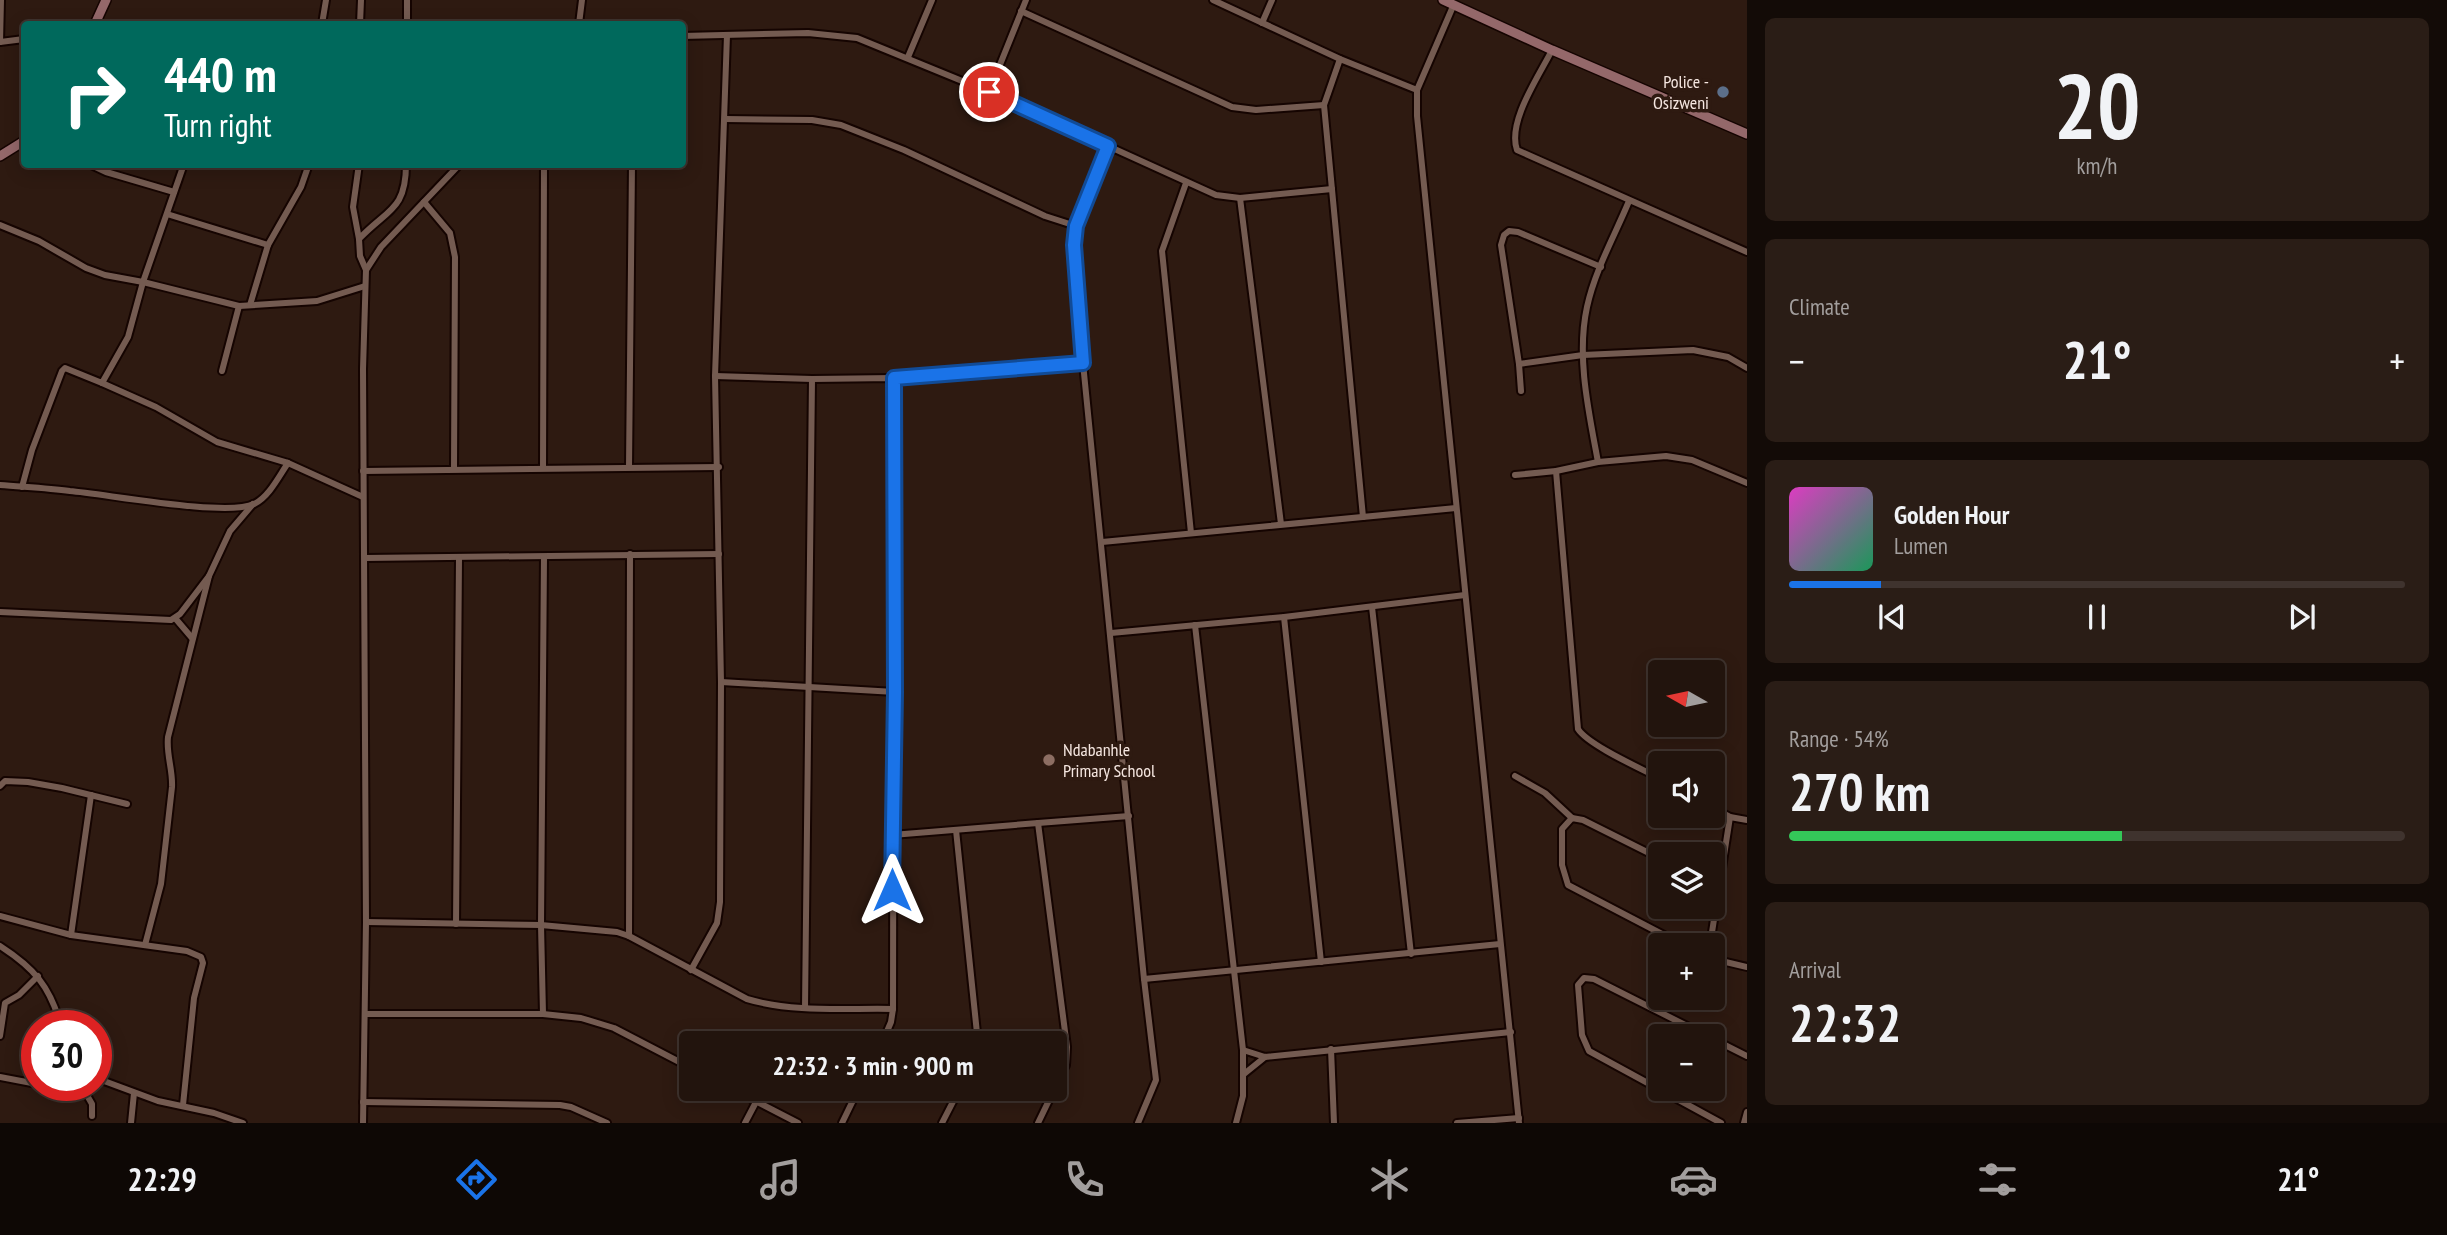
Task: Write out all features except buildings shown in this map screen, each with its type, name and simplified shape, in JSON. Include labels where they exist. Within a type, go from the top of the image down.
[{"type":"street","points":[[1,0],[0,42],[21,39]]},
{"type":"street","points":[[96,21],[106,0]]},
{"type":"street","points":[[322,21],[326,0]]},
{"type":"street","points":[[360,21],[361,0]]},
{"type":"street","points":[[407,0],[407,21]]},
{"type":"street","points":[[579,21],[582,0]]},
{"type":"street","points":[[908,57],[932,0]]},
{"type":"street","points":[[989,92],[1026,0]]},
{"type":"street","points":[[1213,0],[1340,59],[1417,90]]},
{"type":"street","points":[[1262,23],[1272,0]]},
{"type":"street","points":[[1443,0],[1747,134]]},
{"type":"street","points":[[1454,4],[1417,90],[1417,116],[1519,1120],[1457,1123]]},
{"type":"street","points":[[1021,11],[1232,107],[1256,110],[1324,106]]},
{"type":"street","points":[[686,36],[828,33],[857,38],[989,92],[1216,195],[1240,198],[1332,189]]},
{"type":"street","points":[[691,970],[720,912],[719,467],[715,376],[727,35]]},
{"type":"street","points":[[1552,50],[1517,121],[1513,136],[1517,150],[1747,252]]},
{"type":"street","points":[[1340,59],[1324,106],[1363,517]]},
{"type":"street","points":[[725,120],[806,120],[841,125],[904,150],[1045,216],[1076,226]]},
{"type":"street","points":[[0,156],[21,143]]},
{"type":"street","points":[[1108,146],[1076,226],[1074,245],[1083,363],[1156,1080],[1138,1123]]},
{"type":"street","points":[[98,168],[174,192]]},
{"type":"street","points":[[102,383],[128,337],[142,282],[183,168]]},
{"type":"street","points":[[250,305],[268,245],[296,197],[307,168]]},
{"type":"street","points":[[358,168],[353,207],[360,256],[366,270],[363,471],[366,1014],[363,1123]]},
{"type":"street","points":[[359,239],[388,214],[402,196],[406,168]]},
{"type":"street","points":[[366,270],[380,247],[456,168]]},
{"type":"street","points":[[543,468],[544,168]]},
{"type":"street","points":[[629,467],[632,168]]},
{"type":"street","points":[[1186,183],[1162,251],[1191,533]]},
{"type":"street","points":[[1240,198],[1281,524]]},
{"type":"street","points":[[1598,463],[1589,415],[1584,355],[1588,304],[1629,201]]},
{"type":"street","points":[[424,202],[450,233],[456,257],[454,469]]},
{"type":"street","points":[[167,214],[268,245]]},
{"type":"street","points":[[0,225],[39,241],[86,268],[105,275],[239,306],[317,301],[365,286]]},
{"type":"street","points":[[1521,391],[1501,245],[1504,235],[1510,231],[1518,232],[1601,267]]},
{"type":"street","points":[[222,371],[239,306]]},
{"type":"street","points":[[1519,364],[1584,355],[1693,350],[1728,357],[1747,368]]},
{"type":"street","points":[[715,376],[894,378],[1083,363]]},
{"type":"street","points":[[22,487],[32,450],[62,372],[65,368],[71,368],[156,407],[216,442],[288,463],[363,497]]},
{"type":"street","points":[[887,1031],[893,1009],[894,378]]},
{"type":"street","points":[[805,1008],[812,379]]},
{"type":"street","points":[[1515,475],[1656,456],[1680,458],[1706,465],[1747,483]]},
{"type":"street","points":[[145,945],[161,884],[172,787],[172,771],[167,751],[168,737],[209,576],[230,531],[267,492],[288,463]]},
{"type":"street","points":[[363,471],[719,467]]},
{"type":"street","points":[[1556,471],[1578,729],[1604,748],[1648,772]]},
{"type":"street","points":[[0,485],[196,506],[253,504]]},
{"type":"street","points":[[1102,542],[1456,508]]},
{"type":"street","points":[[629,554],[629,936]]},
{"type":"street","points":[[365,558],[719,554]]},
{"type":"street","points":[[543,1014],[541,925],[544,557]]},
{"type":"street","points":[[456,924],[459,558]]},
{"type":"street","points":[[0,612],[154,621],[175,618],[209,576]]},
{"type":"street","points":[[1111,633],[1284,617],[1465,595]]},
{"type":"street","points":[[1372,607],[1411,954]]},
{"type":"street","points":[[1284,617],[1321,962]]},
{"type":"street","points":[[175,618],[192,638]]},
{"type":"street","points":[[1195,625],[1242,1049],[1244,1074],[1241,1110],[1236,1123]]},
{"type":"street","points":[[721,682],[895,692]]},
{"type":"street","points":[[1515,776],[1545,793],[1572,818],[1595,826],[1648,852]]},
{"type":"street","points":[[0,786],[11,780],[127,804]]},
{"type":"street","points":[[71,935],[91,795]]},
{"type":"street","points":[[1725,814],[1747,820]]},
{"type":"street","points":[[892,835],[1129,816]]},
{"type":"street","points":[[1725,842],[1730,817]]},
{"type":"street","points":[[1572,818],[1562,829],[1561,840],[1562,865],[1568,885],[1660,933]]},
{"type":"street","points":[[1038,823],[1067,1047],[1066,1065],[1038,1123]]},
{"type":"street","points":[[956,830],[977,1031]]},
{"type":"street","points":[[0,916],[71,935],[199,954],[203,959],[193,1008],[183,1105]]},
{"type":"street","points":[[366,922],[541,925],[604,930],[629,936],[747,999],[766,1005],[893,1009]]},
{"type":"street","points":[[1144,979],[1500,944]]},
{"type":"street","points":[[0,946],[38,976],[48,990],[55,1010]]},
{"type":"street","points":[[1725,962],[1747,967]]},
{"type":"street","points":[[0,1035],[5,1003],[19,995],[38,976]]},
{"type":"street","points":[[1648,1083],[1589,1051],[1582,1035],[1578,985],[1584,978],[1594,979],[1682,1024]]},
{"type":"street","points":[[366,1014],[543,1014],[595,1020],[679,1062]]},
{"type":"street","points":[[1242,1049],[1265,1057],[1511,1032]]},
{"type":"street","points":[[1725,1045],[1747,1056]]},
{"type":"street","points":[[1332,1049],[1334,1123]]},
{"type":"street","points":[[1244,1074],[1265,1057]]},
{"type":"street","points":[[0,1077],[21,1081]]},
{"type":"street","points":[[112,1084],[158,1101],[183,1105],[243,1123]]},
{"type":"street","points":[[131,1123],[134,1093]]},
{"type":"street","points":[[90,1101],[92,1116]]},
{"type":"street","points":[[842,1123],[853,1101]]},
{"type":"street","points":[[942,1123],[953,1101]]},
{"type":"street","points":[[1681,1101],[1721,1123]]},
{"type":"street","points":[[363,1102],[560,1105],[579,1110],[607,1123]]},
{"type":"street","points":[[745,1123],[756,1102],[798,1123]]},
{"type":"street","points":[[1744,1123],[1747,1112]]},
{"type":"place","name":"Police - Osizweni","points":[[1723,92]]},
{"type":"place","name":"Ndabanhle Primary School","points":[[1049,760]]},
{"type":"route","points":[[892,890],[895,692],[894,378],[1083,363],[1074,245],[1076,226],[1108,146],[989,92]]}]
